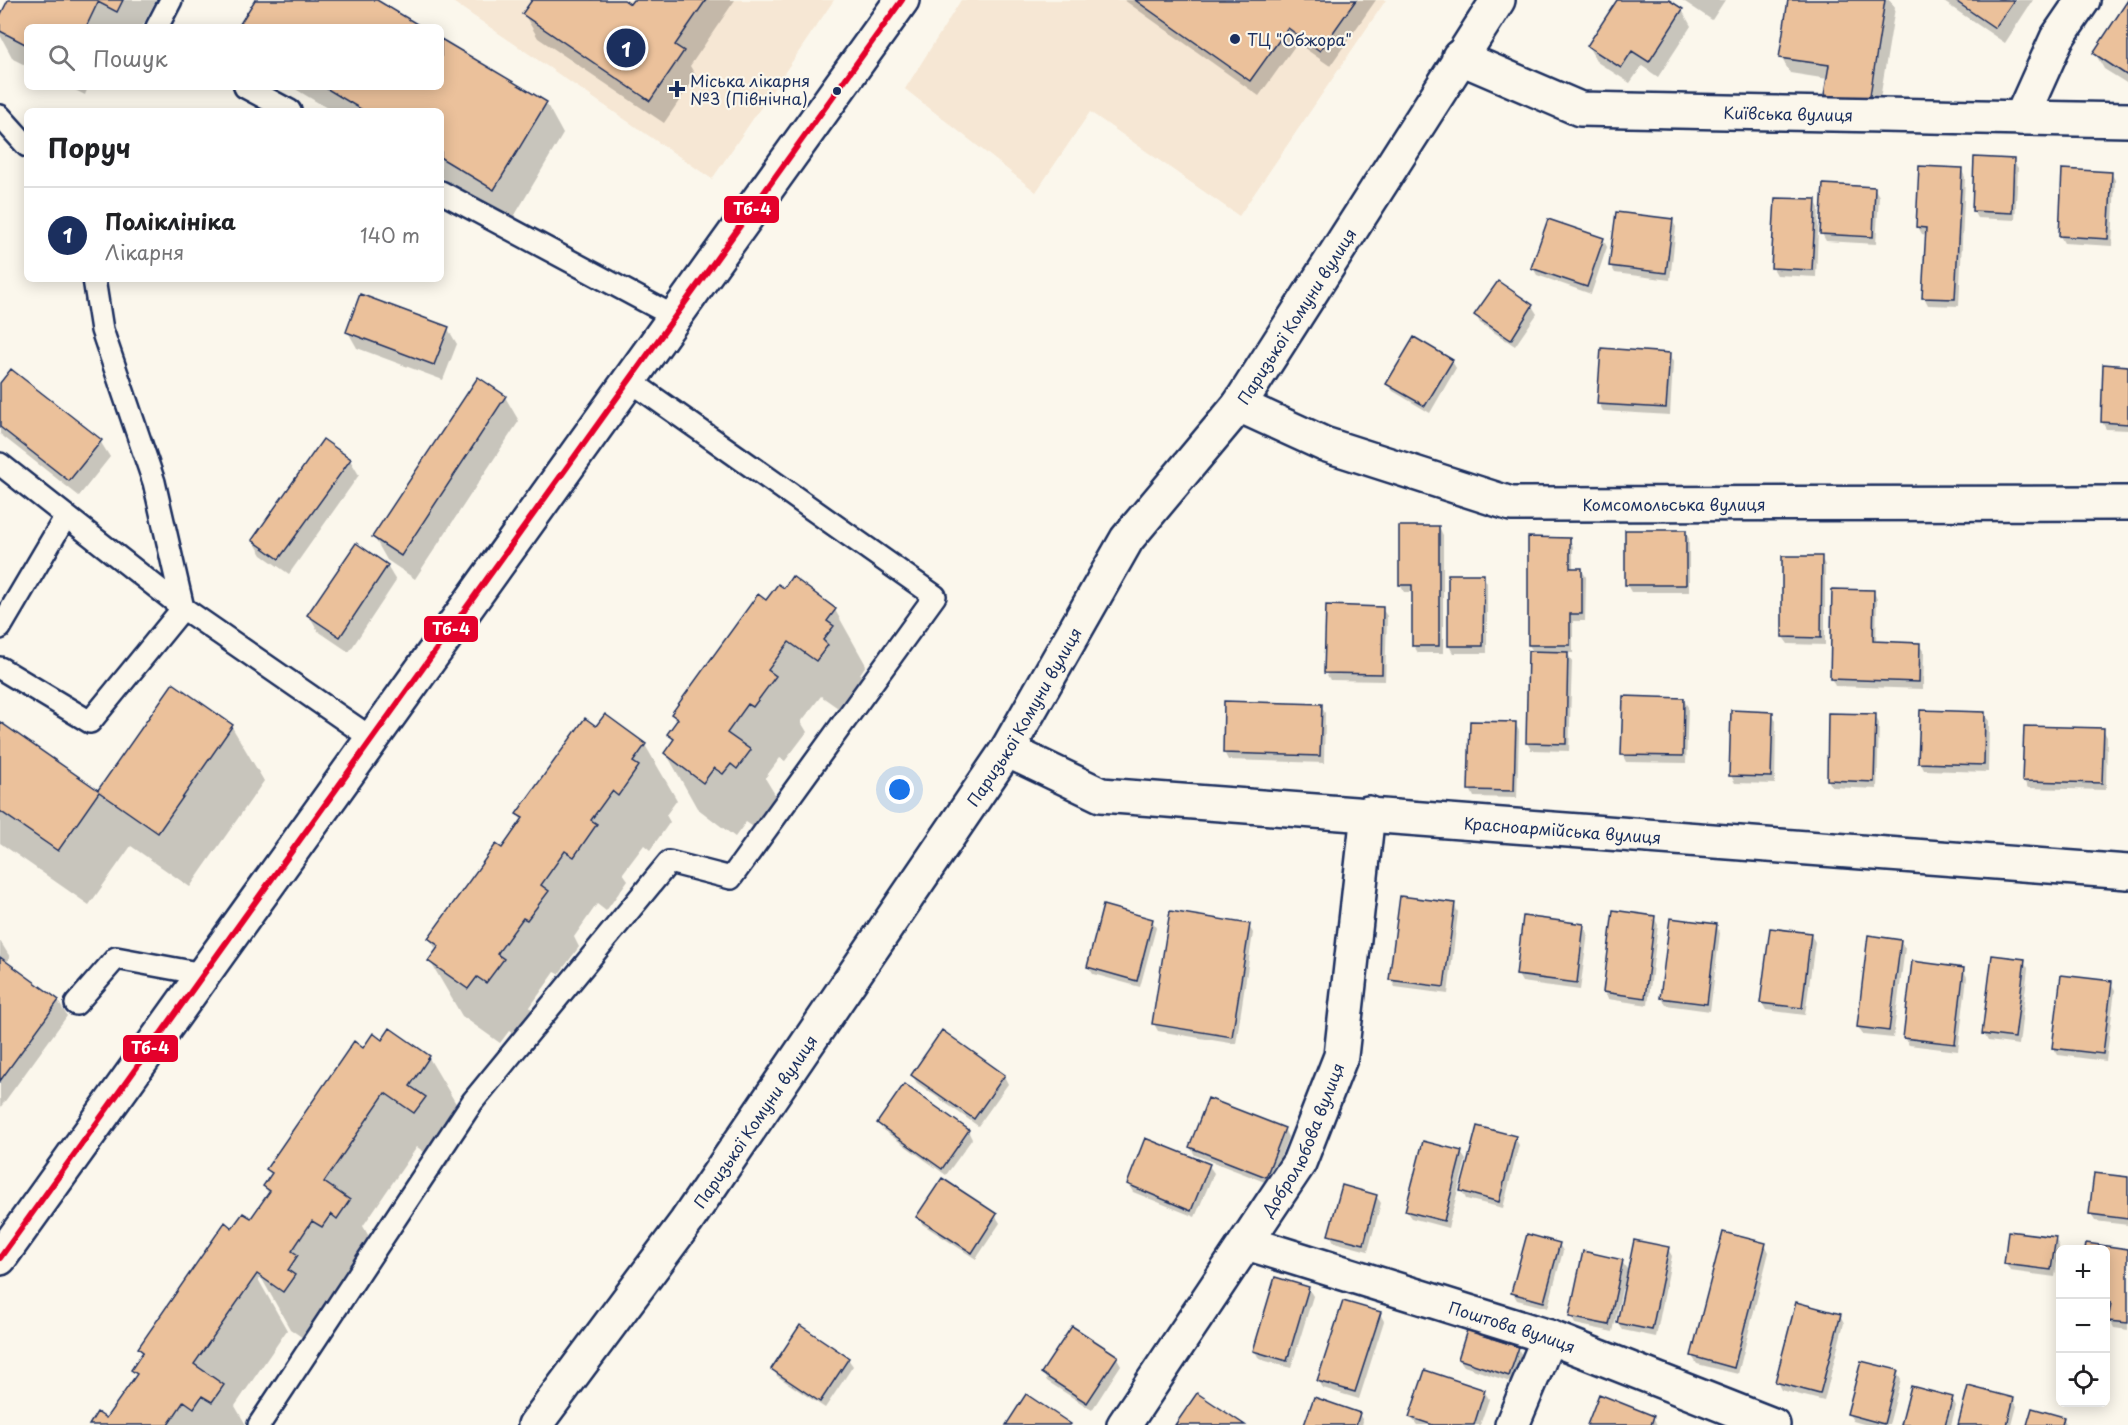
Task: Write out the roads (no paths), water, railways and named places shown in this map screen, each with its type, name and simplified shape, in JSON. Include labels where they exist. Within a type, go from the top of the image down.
[{"type":"street","points":[[0,1258],[902,0]]},
{"type":"street","name":"Паризької Комуни вулиця","points":[[535,1425],[686,1222],[1007,750],[1127,539],[1239,405],[1459,57],[1498,0]]},
{"type":"street","points":[[2021,117],[2057,38],[2083,0]]},
{"type":"street","name":"Київська вулиця","points":[[1459,57],[1580,109],[2128,120]]},
{"type":"street","name":"Комсомольська вулиця","points":[[1239,405],[1324,444],[1511,504],[2128,503]]},
{"type":"street","name":"Красноармійська вулиця","points":[[1007,750],[1101,795],[1368,813],[2128,872]]},
{"type":"street","name":"Добролюбова вулиця","points":[[1124,1425],[1299,1163],[1341,1056],[1368,813]]},
{"type":"street","name":"Поштова вулиця","points":[[1247,1243],[1549,1337],[1773,1425]]},
{"type":"street","points":[[1512,1425],[1549,1337]]},
{"type":"lane","points":[[159,24],[171,0]]},
{"type":"lane","points":[[251,90],[284,108]]},
{"type":"lane","points":[[0,116],[24,143]]},
{"type":"lane","points":[[444,194],[675,317]]},
{"type":"lane","points":[[94,282],[102,330],[154,482],[183,608]]},
{"type":"lane","points":[[259,1425],[473,1101],[669,862],[731,878],[934,596],[629,380]]},
{"type":"lane","points":[[0,464],[183,608],[371,738]]},
{"type":"lane","points":[[0,628],[66,516]]},
{"type":"lane","points":[[0,668],[90,723],[183,608]]},
{"type":"lane","points":[[76,1004],[116,958],[203,974]]},
{"type":"place","name":"ТЦ \"Обжора\"","points":[[1235,39]]},
{"type":"place","name":"Поліклініка","points":[[626,48]]},
{"type":"place","name":"Міська лікарня №3 (Північна)","points":[[677,89]]}]
